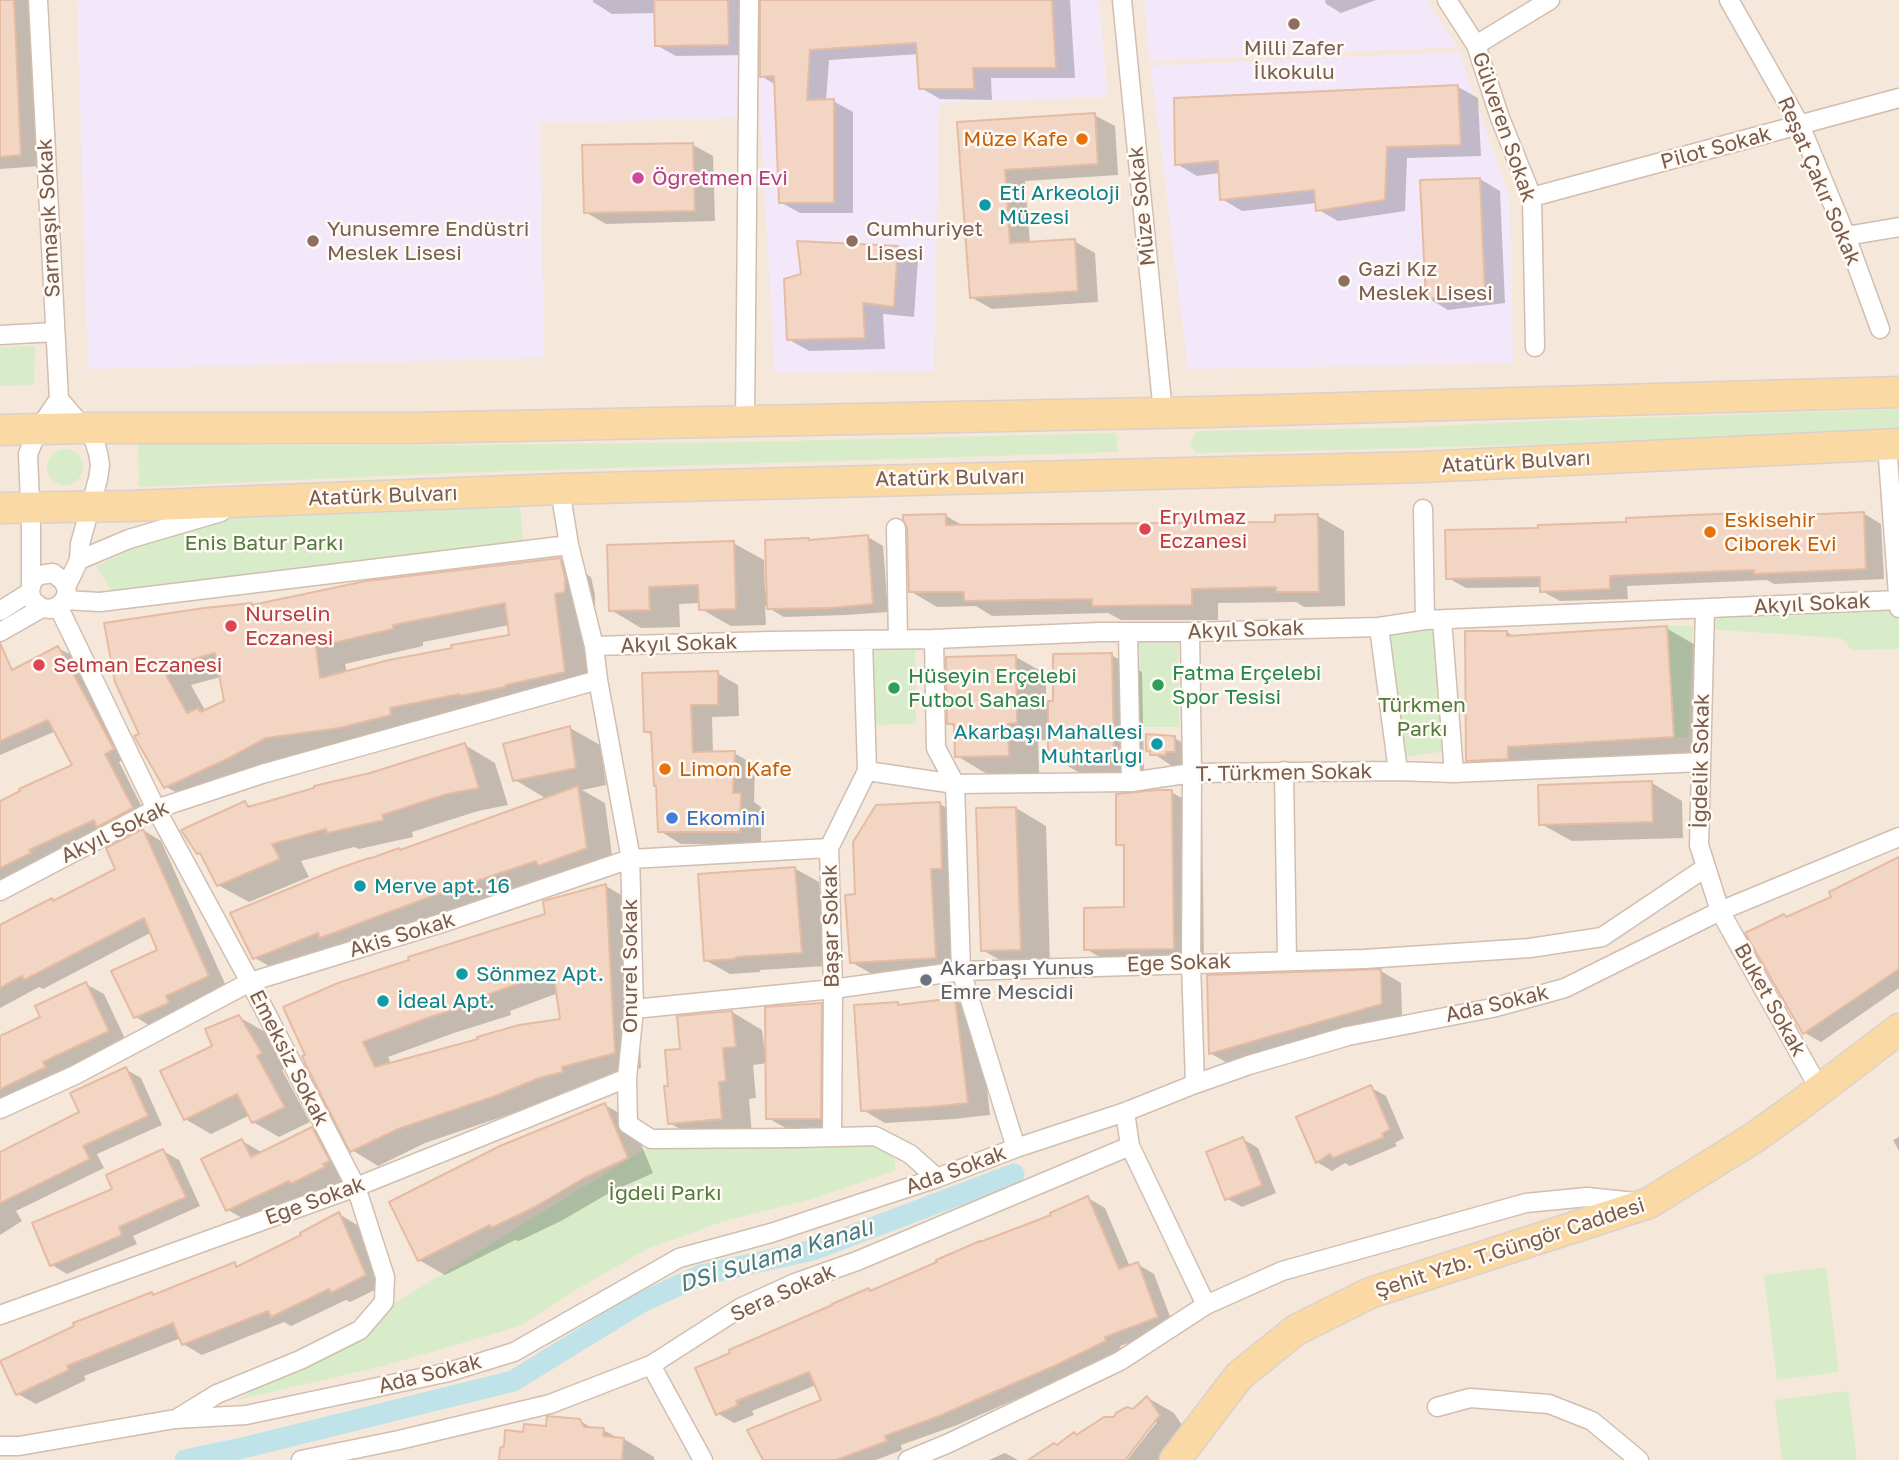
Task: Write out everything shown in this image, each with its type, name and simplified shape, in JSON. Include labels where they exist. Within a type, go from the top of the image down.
[{"type":"main road","points":[[0,430],[410,428],[1163,413],[1899,392]]},
{"type":"main road","name":"Atatürk Bulvarı","points":[[0,508],[560,489],[1422,467],[1893,444]]},
{"type":"main road","name":"Şehit Yzb. T.Güngör Caddesi","points":[[1175,1460],[1239,1376],[1296,1330],[1370,1293],[1649,1203],[1752,1139],[1899,1029]]},
{"type":"street","name":"Sarmaşık Sokak","points":[[38,0],[59,399]]},
{"type":"street","points":[[745,421],[749,0]]},
{"type":"street","name":"Müze Sokak","points":[[1122,0],[1163,413]]},
{"type":"street","name":"Gülveren Sokak","points":[[1447,0],[1476,45],[1500,118],[1532,198],[1535,347]]},
{"type":"street","points":[[1476,45],[1550,0]]},
{"type":"street","name":"Reşat Çakır Sokak","points":[[1729,0],[1800,125],[1846,236],[1880,329]]},
{"type":"street","name":"Pilot Sokak","points":[[1532,198],[1899,98]]},
{"type":"street","points":[[1846,236],[1899,228]]},
{"type":"street","points":[[0,335],[55,332]]},
{"type":"street","points":[[0,632],[58,600],[79,560],[80,544],[100,465],[94,440],[59,399],[38,430],[28,454],[30,589],[32,600],[37,606],[58,600],[100,602],[569,545]]},
{"type":"street","points":[[1893,444],[1898,602]]},
{"type":"street","name":"Onurel Sokak","points":[[560,489],[569,545],[594,646],[629,859],[634,1010],[627,1078],[628,1124],[651,1139],[874,1136],[910,1154],[937,1178]]},
{"type":"street","points":[[79,560],[129,539],[257,501]]},
{"type":"street","points":[[1423,509],[1454,774]]},
{"type":"street","points":[[896,528],[898,639]]},
{"type":"street","points":[[0,611],[30,589],[34,579],[46,573],[59,576],[58,600]]},
{"type":"street","name":"Emeksiz Sokak","points":[[58,600],[156,809],[250,982],[356,1187],[385,1278],[384,1301],[360,1330],[300,1360],[217,1394],[175,1419]]},
{"type":"street","name":"Akyıl Sokak","points":[[594,646],[1379,627],[1434,620],[1898,602]]},
{"type":"street","name":"İğdelik Sokak","points":[[1705,609],[1699,845],[1720,911]]},
{"type":"street","points":[[1379,627],[1398,771]]},
{"type":"street","points":[[1190,632],[1191,963],[1195,1084]]},
{"type":"street","points":[[1128,633],[1131,782]]},
{"type":"street","points":[[934,639],[936,748],[955,783],[961,971],[1016,1148]]},
{"type":"street","name":"Başar Sokak","points":[[832,1137],[833,989],[829,848],[867,771],[863,640]]},
{"type":"street","name":"Akyıl Sokak","points":[[0,891],[156,809],[262,774],[598,680]]},
{"type":"street","name":"T. Türkmen Sokak","points":[[867,771],[955,783],[1131,782],[1192,773],[1398,771],[1454,774],[1701,762]]},
{"type":"street","points":[[1284,771],[1287,961]]},
{"type":"street","name":"Ada Sokak","points":[[0,1446],[19,1446],[175,1419],[246,1415],[449,1372],[514,1352],[678,1258],[771,1233],[937,1178],[1249,1065],[1348,1036],[1492,1008],[1565,988],[1720,911],[1899,837]]},
{"type":"street","name":"Akis Sokak","points":[[0,1110],[75,1075],[250,982],[442,923],[629,859],[829,848]]},
{"type":"street","name":"Ege Sokak","points":[[634,1010],[833,989],[961,971],[1364,959],[1530,948],[1602,937],[1705,868]]},
{"type":"street","name":"Buket Sokak","points":[[1720,911],[1819,1090]]},
{"type":"street","name":"Ege Sokak","points":[[0,1315],[356,1187],[627,1078]]},
{"type":"street","points":[[1125,1112],[1130,1146],[1206,1306]]},
{"type":"street","name":"Sera Sokak","points":[[301,1460],[550,1404],[651,1365],[740,1308],[795,1283],[857,1261],[1130,1146]]},
{"type":"street","points":[[908,1460],[1120,1361],[1206,1306],[1282,1271],[1526,1203],[1587,1197],[1649,1203]]},
{"type":"street","points":[[651,1365],[703,1460]]},
{"type":"street","points":[[1437,1407],[1470,1398],[1549,1404],[1592,1421],[1639,1460]]},
{"type":"shaded area","points":[[0,0],[1899,0],[1899,1460],[0,1460]]},
{"type":"shaded area","name":"Yunusemre Endüstri Meslek Lisesi","points":[[77,0],[739,0],[738,118],[540,123],[544,358],[88,369]]},
{"type":"shaded area","name":"Cumhuriyet Lisesi","points":[[758,0],[1099,0],[1108,97],[939,103],[934,371],[775,373],[760,111]]},
{"type":"shaded area","name":"Milli Zafer İlkokulu","points":[[1144,0],[1426,0],[1457,47],[1149,61]]},
{"type":"shaded area","name":"Gazi Kız Meslek Lisesi","points":[[1459,52],[1510,200],[1513,363],[1188,369],[1151,66]]},
{"type":"green space","points":[[35,346],[34,385],[0,386],[0,347]]},
{"type":"green space","points":[[1899,409],[1899,431],[1730,439],[1196,453],[1190,443],[1197,431],[1395,428]]},
{"type":"green space","points":[[1116,433],[1118,452],[453,473],[139,487],[138,442],[315,446],[455,445],[747,442]]},
{"type":"green space","points":[[65,449],[78,454],[83,467],[78,480],[65,485],[52,480],[47,467],[52,454]]},
{"type":"green space","name":"Enis Batur Parkı","points":[[520,506],[523,542],[111,590],[96,566],[158,537],[209,522],[261,513]]},
{"type":"green space","points":[[1899,608],[1899,649],[1852,650],[1841,638],[1704,629],[1705,609]]},
{"type":"green space","points":[[1667,626],[1693,626],[1688,737],[1674,737]]},
{"type":"green space","name":"Türkmen Parkı","points":[[1433,628],[1447,751],[1405,757],[1390,630]]},
{"type":"green space","name":"Fatma Erçelebi Spor Tesisi","points":[[1137,643],[1178,643],[1179,727],[1138,727]]},
{"type":"green space","name":"Hüseyin Erçelebi Futbol Sahası","points":[[915,650],[916,724],[873,725],[872,651]]},
{"type":"green space","name":"İğdeli Parkı","points":[[867,1141],[893,1149],[896,1170],[812,1199],[721,1222],[647,1249],[520,1326],[383,1366],[238,1400],[648,1147]]},
{"type":"green space","points":[[1826,1267],[1839,1372],[1777,1380],[1764,1275]]},
{"type":"green space","points":[[1848,1391],[1857,1460],[1782,1460],[1775,1400]]},
{"type":"building","points":[[0,0],[14,0],[21,155],[0,157]]},
{"type":"building","points":[[654,0],[728,0],[729,45],[655,46]]},
{"type":"building","points":[[760,0],[1052,0],[1056,68],[973,68],[974,89],[919,89],[916,43],[810,50],[807,100],[834,99],[834,203],[779,203],[774,76],[760,77]]},
{"type":"building","points":[[1458,85],[1461,145],[1387,147],[1385,200],[1316,211],[1314,190],[1220,200],[1218,161],[1175,165],[1174,98]]},
{"type":"building","name":"Eti Arkeoloji Müzesi","points":[[1095,113],[1098,164],[1005,170],[1010,243],[1075,239],[1078,291],[970,298],[957,122]]},
{"type":"building","name":"Öğretmen Evi","points":[[693,143],[695,211],[584,213],[582,145]]},
{"type":"building","points":[[1480,178],[1485,292],[1426,299],[1420,180]]},
{"type":"building","points":[[797,241],[898,246],[894,307],[863,303],[865,338],[787,340],[784,279],[801,274]]},
{"type":"building","points":[[1864,512],[1866,569],[1610,576],[1610,589],[1540,592],[1540,577],[1446,579],[1445,530],[1538,528],[1538,525],[1626,522],[1626,518],[1738,513],[1738,518]]},
{"type":"building","points":[[946,514],[946,525],[1275,522],[1275,515],[1318,514],[1319,592],[1276,592],[1276,587],[1192,589],[1192,605],[1092,606],[1092,599],[964,601],[964,592],[909,592],[907,528],[903,515]]},
{"type":"building","points":[[868,535],[873,604],[767,609],[765,540],[809,540]]},
{"type":"building","points":[[734,541],[736,609],[699,610],[698,585],[649,587],[650,610],[609,611],[607,545]]},
{"type":"building","points":[[560,558],[565,577],[565,592],[555,594],[565,672],[506,687],[390,708],[391,715],[339,728],[266,738],[164,788],[134,736],[139,734],[115,682],[104,623],[204,608],[252,605],[366,581]],"holes":[[[505,603],[509,635],[451,645],[452,648],[389,660],[320,678],[316,647],[393,629],[393,625]],[[215,653],[224,701],[200,712],[198,708],[187,713],[162,668]]]},
{"type":"building","points":[[1667,626],[1674,737],[1508,747],[1508,759],[1466,761],[1465,631],[1507,631],[1507,636]]},
{"type":"building","points":[[0,643],[12,670],[58,646],[114,749],[105,754],[133,808],[97,827],[94,820],[29,850],[31,853],[0,868],[0,801],[20,791],[19,789],[72,765],[48,720],[0,741]]},
{"type":"building","points":[[1112,653],[1114,757],[1048,757],[1048,701],[1053,701],[1053,654]]},
{"type":"building","points":[[1016,655],[1017,723],[1008,724],[1009,756],[955,757],[954,724],[947,724],[946,657]]},
{"type":"building","points":[[718,671],[718,705],[691,705],[693,752],[735,751],[733,793],[741,793],[740,832],[658,832],[651,732],[644,732],[642,673]]},
{"type":"building","points":[[570,726],[576,768],[513,781],[503,744]]},
{"type":"building","name":"Akarbaşı Mahallesi Muhtarlığı","points":[[1146,734],[1175,736],[1175,752],[1150,755],[1150,751],[1146,751]]},
{"type":"building","points":[[465,743],[479,788],[447,794],[382,815],[384,820],[327,833],[326,829],[272,844],[280,859],[217,886],[200,853],[197,854],[181,830],[245,801],[248,807]]},
{"type":"building","points":[[1652,781],[1653,822],[1539,825],[1538,785]]},
{"type":"building","points":[[578,786],[587,848],[538,866],[536,861],[320,938],[318,933],[253,959],[230,913],[337,869],[399,848],[400,850]]},
{"type":"building","points":[[1172,790],[1174,949],[1084,950],[1084,908],[1124,907],[1124,845],[1116,845],[1116,794]]},
{"type":"building","points":[[940,802],[942,869],[931,869],[936,958],[850,963],[845,895],[855,894],[853,842],[876,805]]},
{"type":"building","points":[[1016,807],[1021,950],[981,951],[976,808]]},
{"type":"building","points":[[143,829],[209,976],[166,996],[169,1003],[134,1018],[111,971],[157,950],[144,918],[24,980],[22,976],[0,988],[0,925],[115,869],[106,848]]},
{"type":"building","points":[[1899,857],[1899,969],[1803,1034],[1745,933],[1784,914],[1786,917],[1831,897],[1829,892]]},
{"type":"building","points":[[795,867],[802,953],[704,961],[698,874]]},
{"type":"building","points":[[606,884],[615,1053],[562,1067],[563,1072],[539,1078],[398,1129],[350,1152],[308,1069],[302,1056],[305,1055],[283,1007],[338,983],[409,960],[408,957],[545,914],[543,901]],"holes":[[[553,971],[560,1019],[519,1025],[375,1067],[363,1042],[486,1000],[484,996]]]},
{"type":"building","points":[[1381,969],[1382,1004],[1209,1054],[1207,975]]},
{"type":"building","points":[[86,982],[109,1031],[43,1062],[46,1067],[0,1089],[0,1036],[40,1017],[35,1006]]},
{"type":"building","points":[[955,998],[968,1103],[861,1111],[854,1005],[898,1002],[898,1005]]},
{"type":"building","points":[[822,1003],[821,1119],[766,1119],[765,1007]]},
{"type":"building","points":[[732,1011],[736,1047],[723,1048],[726,1081],[719,1082],[722,1119],[668,1124],[664,1086],[668,1086],[665,1050],[680,1049],[677,1016]]},
{"type":"building","points":[[239,1015],[262,1053],[257,1056],[285,1107],[252,1123],[237,1094],[184,1120],[160,1071],[212,1046],[205,1029]]},
{"type":"building","points":[[126,1067],[148,1116],[83,1146],[90,1159],[0,1203],[0,1152],[79,1112],[70,1093]]},
{"type":"building","points":[[1371,1085],[1390,1129],[1382,1134],[1384,1137],[1333,1158],[1330,1154],[1316,1163],[1296,1117]]},
{"type":"building","points":[[605,1103],[628,1158],[584,1178],[535,1207],[491,1228],[490,1225],[418,1261],[389,1202],[500,1146]]},
{"type":"building","points":[[312,1127],[330,1161],[323,1164],[325,1167],[226,1211],[201,1159],[242,1139],[251,1157]]},
{"type":"building","points":[[1243,1137],[1262,1185],[1225,1200],[1206,1152]]},
{"type":"building","points":[[163,1149],[186,1197],[119,1227],[122,1235],[50,1266],[32,1223],[112,1189],[106,1175]]},
{"type":"building","points":[[1088,1196],[1119,1269],[1138,1262],[1158,1317],[1105,1337],[1106,1341],[1054,1366],[939,1416],[885,1436],[887,1441],[836,1460],[763,1460],[747,1430],[821,1400],[809,1372],[736,1401],[738,1405],[716,1415],[695,1368],[832,1304],[869,1288],[870,1291],[980,1241],[1051,1215],[1050,1213]]},
{"type":"building","points":[[339,1212],[366,1275],[331,1293],[329,1289],[271,1317],[268,1311],[182,1345],[173,1323],[67,1366],[69,1370],[16,1395],[0,1361],[74,1326],[73,1323],[235,1262],[236,1267],[301,1235],[300,1233]]},
{"type":"building","points":[[1147,1396],[1160,1415],[1125,1460],[1028,1460],[1104,1417],[1114,1417],[1127,1407],[1133,1409]]},
{"type":"building","points":[[547,1416],[580,1419],[584,1427],[604,1428],[603,1436],[624,1438],[622,1460],[499,1460],[500,1448],[504,1446],[505,1430],[523,1432],[524,1424],[546,1426]]},
{"type":"waterway","name":"DSİ Sulama Kanalı","points":[[185,1460],[513,1381],[640,1303],[701,1275],[813,1250],[1014,1174]]},
{"type":"place","name":"Milli Zafer İlkokulu","points":[[1294,24]]},
{"type":"place","name":"Müze Kafe","points":[[1082,139]]},
{"type":"place","name":"Öğretmen Evi","points":[[638,178]]},
{"type":"place","name":"Eti Arkeoloji Müzesi","points":[[985,205]]},
{"type":"place","name":"Yunusemre Endüstri Meslek Lisesi","points":[[313,241]]},
{"type":"place","name":"Cumhuriyet Lisesi","points":[[852,241]]},
{"type":"place","name":"Gazi Kız Meslek Lisesi","points":[[1344,281]]},
{"type":"place","name":"Eryılmaz Eczanesi","points":[[1145,529]]},
{"type":"place","name":"Eskisehir Ciborek Evi","points":[[1710,532]]},
{"type":"place","name":"Nurselin Eczanesi","points":[[231,626]]},
{"type":"place","name":"Selman Eczanesi","points":[[39,665]]},
{"type":"place","name":"Fatma Erçelebi Spor Tesisi","points":[[1158,685]]},
{"type":"place","name":"Hüseyin Erçelebi Futbol Sahası","points":[[894,688]]},
{"type":"place","name":"Akarbaşı Mahallesi Muhtarlığı","points":[[1157,744]]},
{"type":"place","name":"Limon Kafe","points":[[665,769]]},
{"type":"place","name":"Ekomini","points":[[672,818]]},
{"type":"place","name":"Merve apt. 16","points":[[360,886]]},
{"type":"place","name":"Sönmez Apt.","points":[[462,974]]},
{"type":"place","name":"Akarbaşı Yunus Emre Mescidi","points":[[926,980]]},
{"type":"place","name":"İdeal Apt.","points":[[383,1001]]}]
